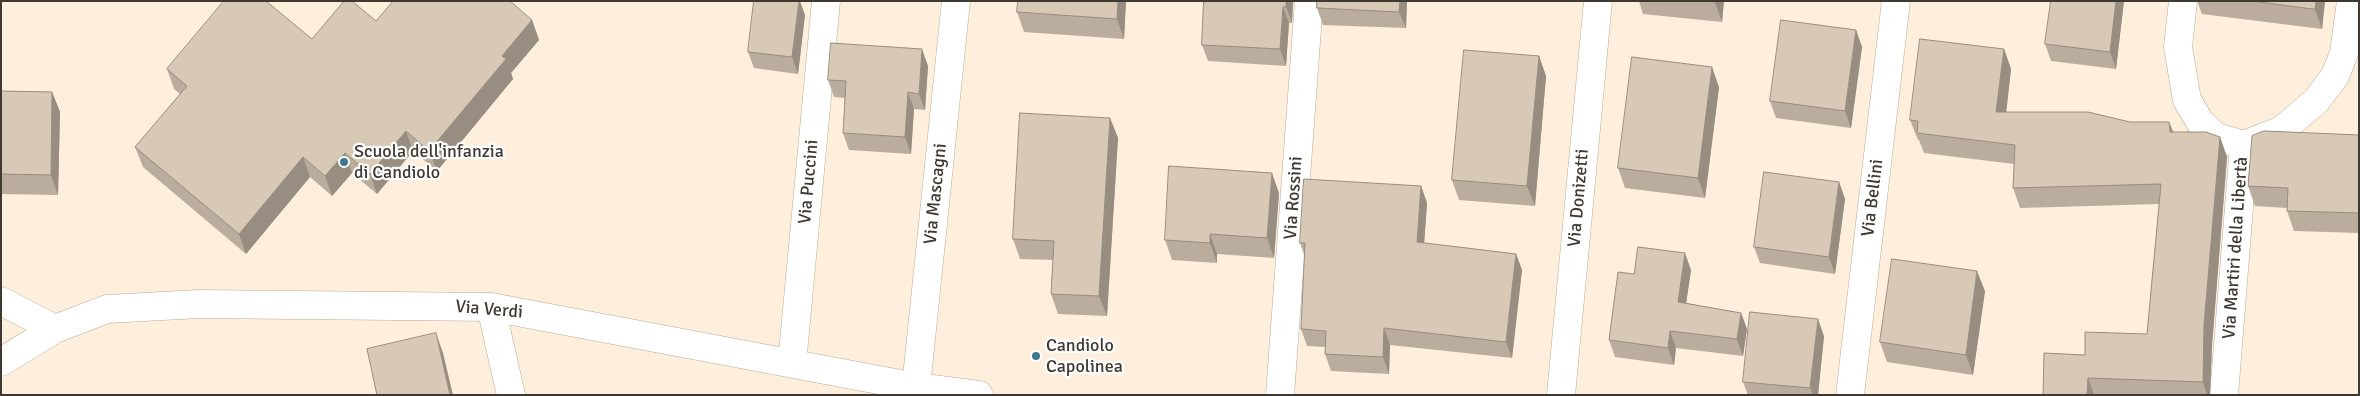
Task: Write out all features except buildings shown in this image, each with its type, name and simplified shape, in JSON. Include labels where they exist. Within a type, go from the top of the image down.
[{"type":"street","name":"Via Puccini","points":[[792,363],[826,1]]},
{"type":"street","name":"Via Mascagni","points":[[916,387],[956,1]]},
{"type":"street","name":"Via Rossini","points":[[1280,395],[1309,1]]},
{"type":"street","name":"Via Donizetti","points":[[1561,395],[1598,1]]},
{"type":"street","name":"Via Bellini","points":[[1850,395],[1896,1]]},
{"type":"street","points":[[2183,1],[2178,46],[2187,100],[2200,122],[2216,137],[2244,146]]},
{"type":"street","name":"Via Martiri della Libertà","points":[[2224,395],[2244,146],[2282,130],[2316,101],[2335,76],[2344,53],[2351,1]]},
{"type":"street","points":[[1,301],[55,328]]},
{"type":"street","name":"Via Verdi","points":[[1,362],[55,328],[107,309],[199,304],[490,307],[916,387],[979,395]]},
{"type":"street","points":[[490,307],[511,395]]},
{"type":"place","name":"Scuola dell'infanzia di Candiolo","points":[[344,162]]},
{"type":"place","name":"Candiolo Capolinea","points":[[1036,356]]}]
